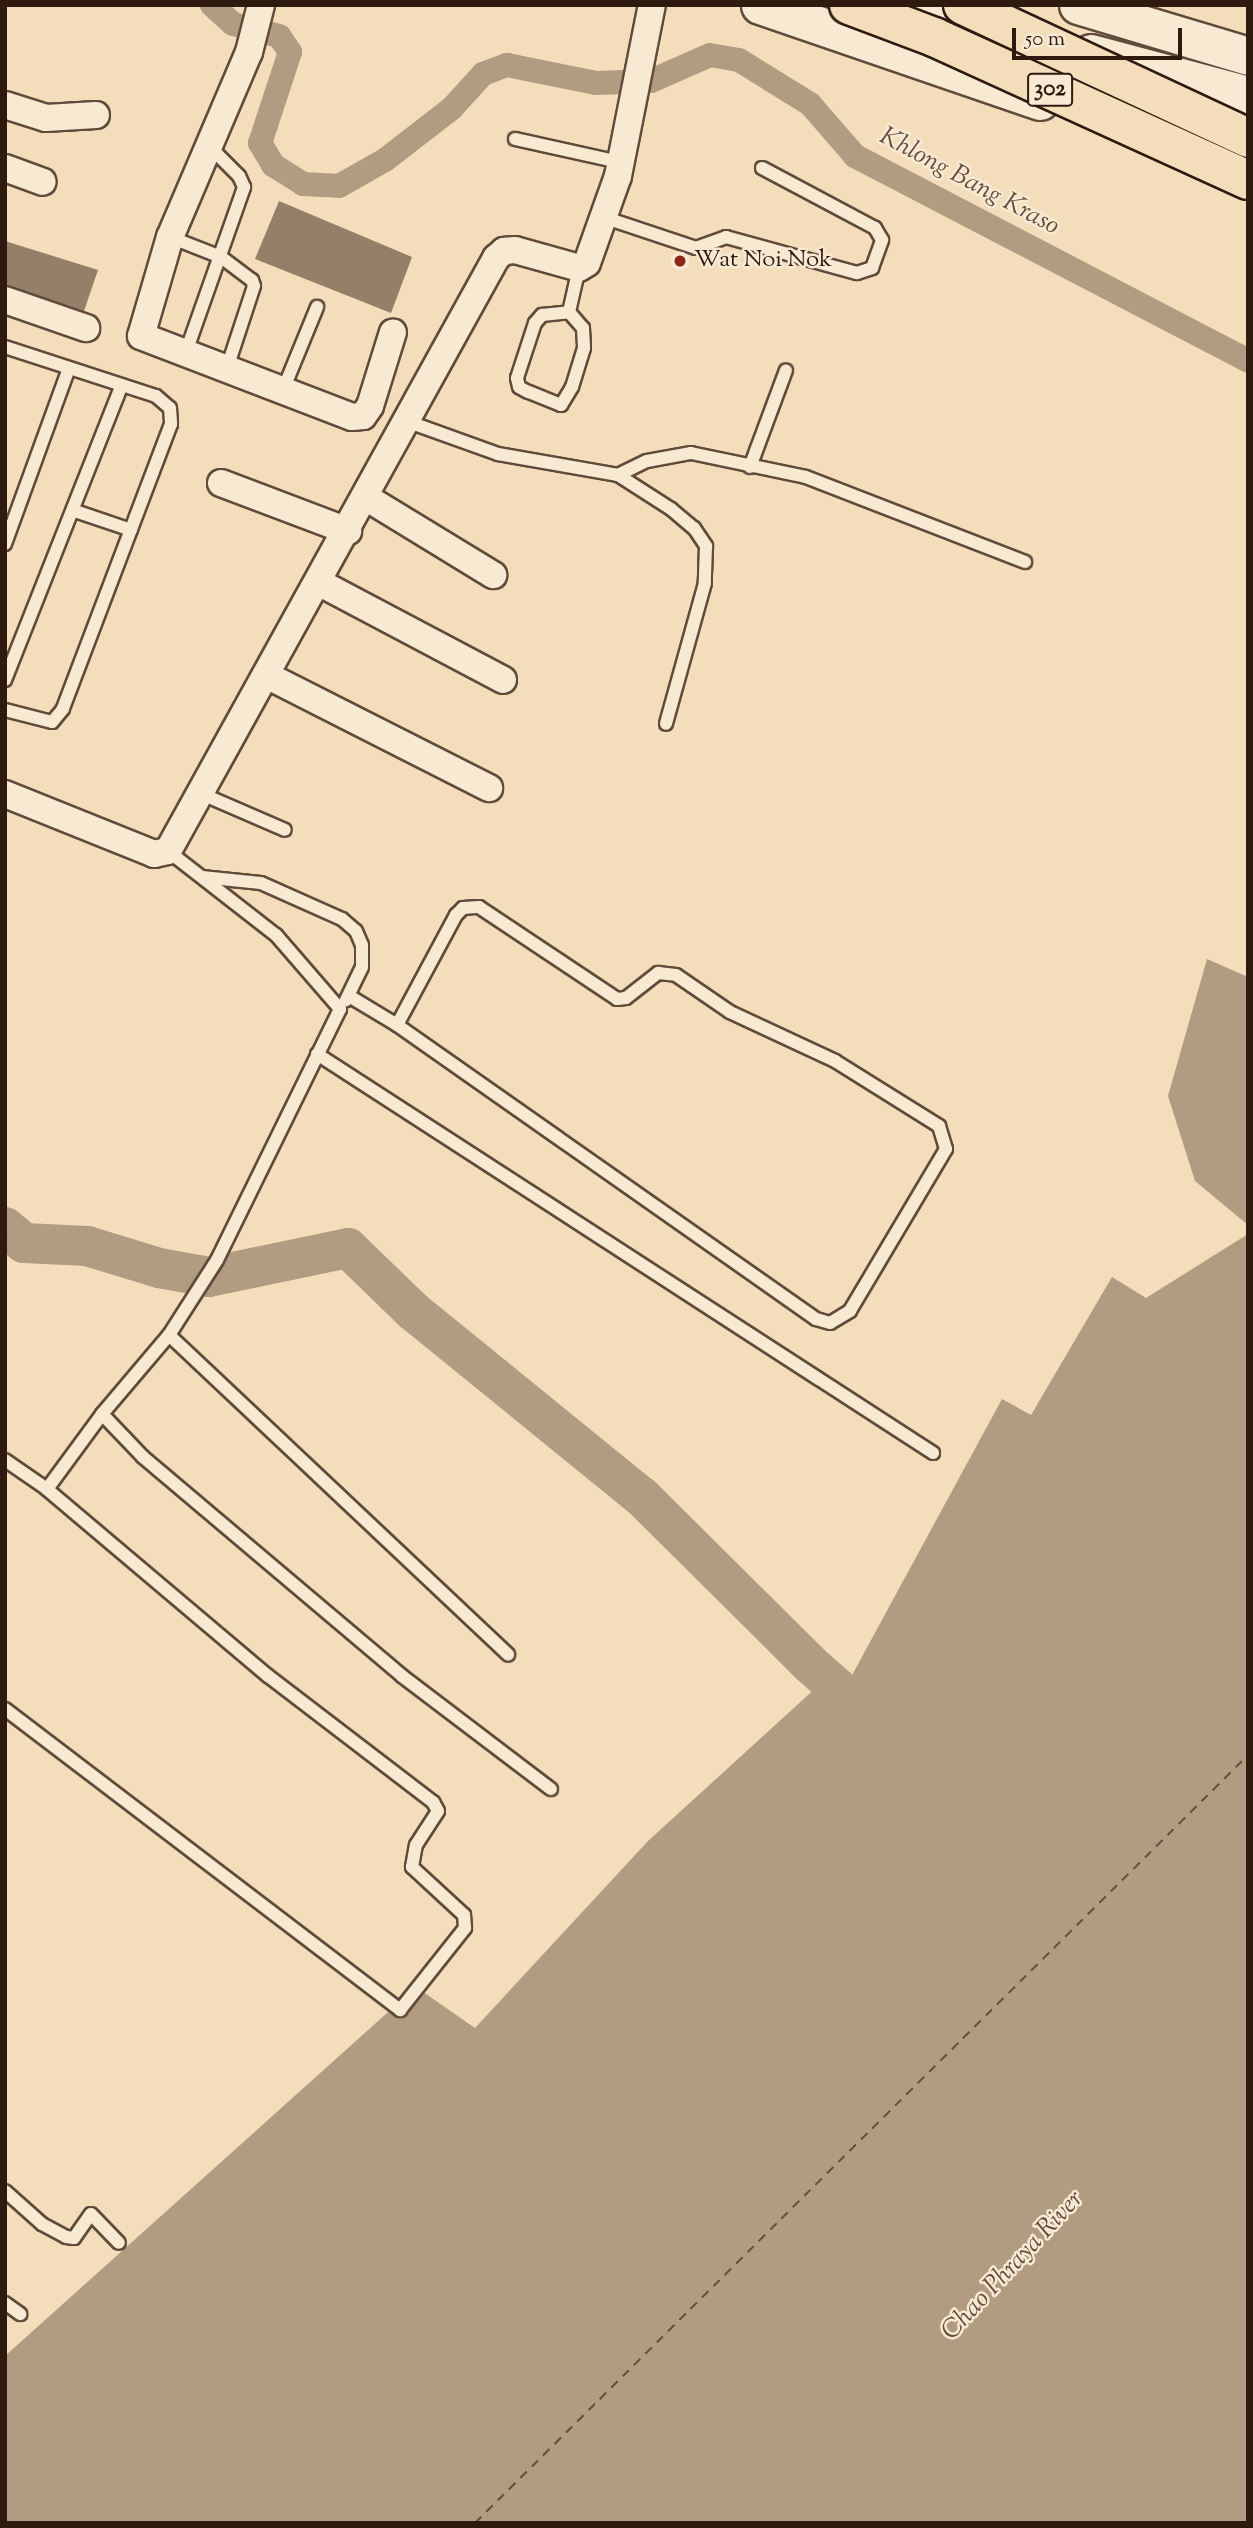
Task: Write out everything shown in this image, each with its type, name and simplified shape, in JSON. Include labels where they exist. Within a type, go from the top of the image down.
[{"type":"main road","points":[[760,5],[1248,166]]},
{"type":"main road","name":"302","points":[[849,5],[934,37],[1248,180]]},
{"type":"main road","name":"302","points":[[903,5],[1248,96]]},
{"type":"main road","name":"302","points":[[963,5],[1248,138]]},
{"type":"main road","points":[[1078,5],[1145,28],[1248,56]]},
{"type":"street","points":[[5,794],[154,854],[168,851],[320,583],[496,258],[504,251],[579,268],[593,252],[620,162],[636,72],[652,5]]},
{"type":"street","points":[[259,13],[249,52],[207,145],[170,237],[141,336],[283,390],[363,416],[393,332]]},
{"type":"street","points":[[5,105],[46,118],[96,115]]},
{"type":"street","points":[[5,168],[43,182]]},
{"type":"street","points":[[5,300],[86,328]]},
{"type":"street","points":[[221,483],[348,531]]},
{"type":"street","points":[[367,498],[493,575]]},
{"type":"street","points":[[320,583],[503,680]]},
{"type":"street","points":[[268,676],[489,789]]},
{"type":"lane","points":[[515,139],[620,162]]},
{"type":"lane","points":[[186,352],[244,187],[239,176],[207,145]]},
{"type":"lane","points":[[604,217],[696,248],[726,237],[856,273],[872,268],[883,240],[875,228],[762,168]]},
{"type":"lane","points":[[170,237],[221,257],[243,272],[254,286],[227,368]]},
{"type":"lane","points":[[569,312],[579,268]]},
{"type":"lane","points":[[283,390],[317,307]]},
{"type":"lane","points":[[569,312],[583,328],[584,348],[572,387],[561,405],[519,387],[517,378],[535,323],[542,315],[569,312]]},
{"type":"lane","points":[[5,347],[156,396],[170,408],[171,424],[63,709],[51,722],[5,710]]},
{"type":"lane","points":[[5,544],[69,368]]},
{"type":"lane","points":[[750,467],[786,370]]},
{"type":"lane","points":[[5,680],[75,511],[122,385]]},
{"type":"lane","points":[[409,422],[498,454],[618,475],[671,509],[694,528],[706,547],[705,583],[666,724]]},
{"type":"lane","points":[[618,475],[647,461],[691,453],[806,477],[1025,562]]},
{"type":"lane","points":[[75,511],[131,530]]},
{"type":"lane","points":[[202,794],[285,830]]},
{"type":"lane","points":[[168,851],[276,935],[340,1009]]},
{"type":"lane","points":[[47,1489],[102,1414],[169,1335],[217,1260],[362,967],[362,944],[342,919],[261,883],[201,877]]},
{"type":"lane","points":[[349,996],[397,1026],[816,1319],[830,1322],[850,1311],[946,1149],[939,1126],[835,1061],[730,1012],[676,975],[658,973],[626,998],[617,999],[479,907],[463,908],[456,915],[397,1026]]},
{"type":"lane","points":[[317,1054],[933,1453]]},
{"type":"lane","points":[[169,1335],[508,1655]]},
{"type":"lane","points":[[102,1414],[143,1457],[402,1676],[551,1789]]},
{"type":"lane","points":[[5,1460],[47,1489],[268,1676],[433,1802],[438,1811],[416,1845],[412,1867],[464,1915],[465,1928],[400,2010],[5,1709]]},
{"type":"lane","points":[[5,2191],[42,2224],[66,2237],[74,2238],[91,2214],[119,2243]]},
{"type":"lane","points":[[5,2303],[20,2314]]},
{"type":"water","points":[[1207,959],[1248,977],[1248,1225],[1195,1181],[1168,1096]]},
{"type":"water","name":"Chao Phraya River","points":[[1248,1234],[1248,2523],[5,2523],[5,2356],[416,1987],[475,2028],[648,1841],[841,1665],[851,1677],[1002,1399],[1031,1415],[1112,1277],[1146,1298]]},
{"type":"building","points":[[279,201],[412,257],[391,313],[255,259]]},
{"type":"building","points":[[5,241],[98,270],[84,311],[5,285]]},
{"type":"waterway","name":"Khlong Bang Kraso","points":[[212,5],[233,24],[279,36],[290,52],[260,143],[273,165],[303,184],[339,186],[385,160],[452,108],[483,74],[507,65],[596,83],[651,81],[710,55],[739,60],[810,104],[855,156],[1248,361]]},
{"type":"waterway","points":[[5,1227],[24,1243],[87,1246],[159,1268],[209,1277],[348,1248],[413,1311],[641,1496],[810,1664],[868,1715]]},
{"type":"ferry route","points":[[475,2523],[1248,1755]]},
{"type":"place","name":"Wat Noi Nok","points":[[680,261]]}]
